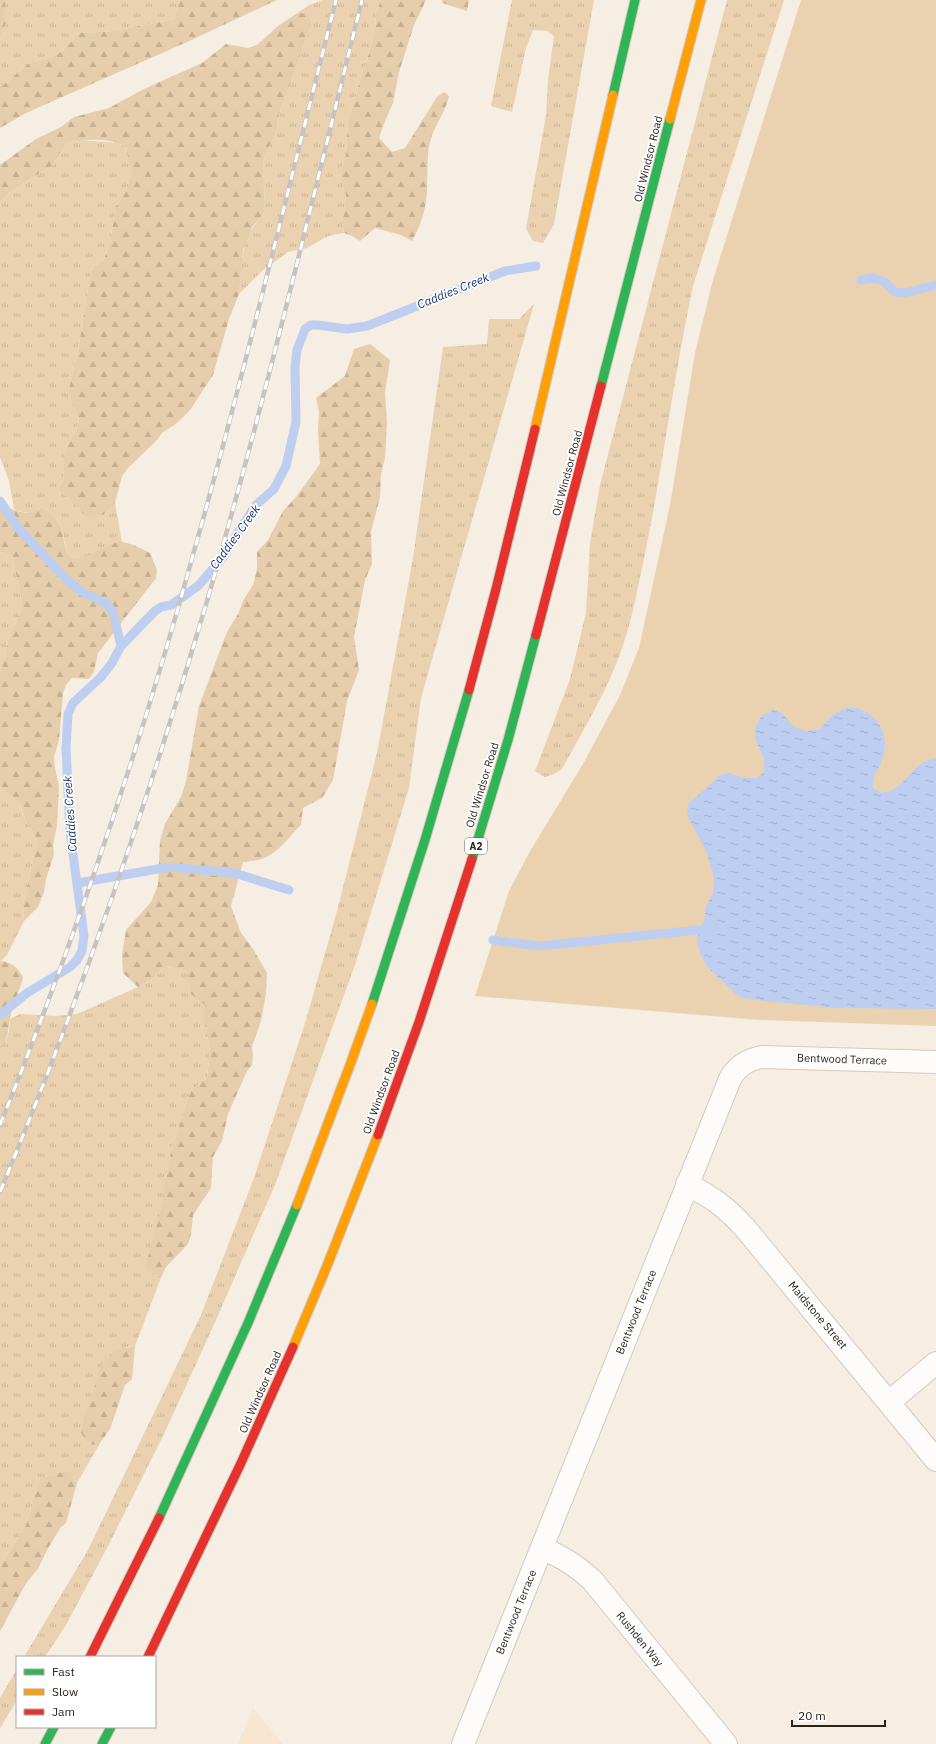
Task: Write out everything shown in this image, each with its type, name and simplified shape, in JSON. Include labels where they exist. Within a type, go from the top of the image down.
[{"type":"highway","points":[[90,1656],[146,1545],[238,1346],[306,1182],[380,980],[415,872],[463,714],[495,593],[635,0]]},
{"type":"highway","name":"Old Windsor Road","points":[[148,1656],[233,1482],[307,1313],[378,1135],[442,955],[495,786],[524,683],[701,0]]},
{"type":"highway","points":[[45,1744],[53,1728]]},
{"type":"highway","points":[[102,1744],[110,1728]]},
{"type":"street","name":"Bentwood Terrace","points":[[463,1744],[687,1184],[730,1079],[735,1071],[751,1059],[762,1057],[936,1062]]},
{"type":"street","name":"Maidstone Street","points":[[687,1184],[709,1196],[728,1209],[746,1228],[936,1460]]},
{"type":"street","points":[[889,1402],[936,1363]]},
{"type":"street","name":"Rushden Way","points":[[542,1548],[560,1555],[577,1565],[592,1580],[726,1744]]},
{"type":"shaded area","points":[[253,1708],[283,1744],[238,1744]]},
{"type":"green space","points":[[0,0],[5,0],[5,25],[0,40]]},
{"type":"green space","points":[[5,0],[180,0],[174,19],[114,31],[79,33],[63,51],[47,59],[29,63],[4,85],[0,86],[0,40],[5,25]]},
{"type":"green space","points":[[180,0],[277,0],[187,42],[26,113],[0,128],[0,86],[4,85],[29,63],[47,59],[63,51],[79,33],[114,31],[174,19]]},
{"type":"green space","points":[[323,0],[381,0],[376,13],[375,31],[365,68],[361,75],[348,120],[346,154],[342,169],[342,186],[346,194],[342,222],[344,233],[328,236],[307,248],[288,252],[262,271],[239,294],[244,250],[251,232],[265,212],[263,160],[278,128],[277,120],[312,22],[308,15],[299,12],[309,5]]},
{"type":"green space","points":[[381,0],[426,0],[414,25],[399,72],[393,103],[379,138],[392,152],[405,148],[437,97],[444,92],[449,96],[430,141],[425,209],[412,241],[401,235],[375,228],[360,241],[344,233],[342,222],[346,194],[342,186],[342,169],[346,154],[348,120],[361,75],[365,68],[375,31],[376,13]]},
{"type":"green space","points":[[442,0],[469,0],[467,11],[442,3]]},
{"type":"green space","points":[[512,0],[594,0],[554,224],[543,243],[533,241],[526,229],[546,115],[548,80],[554,36],[547,31],[533,30],[526,48],[512,112],[491,106]]},
{"type":"green space","points":[[727,0],[784,0],[693,286],[645,554],[626,636],[610,679],[587,725],[562,769],[545,777],[535,771],[570,679],[586,613],[590,543],[600,485]]},
{"type":"green space","points":[[801,0],[936,0],[936,1026],[759,1020],[475,996],[509,891],[529,853],[583,764],[620,695],[639,648],[670,505],[695,353],[713,280]]},
{"type":"green space","points":[[299,12],[308,15],[312,22],[277,120],[278,128],[263,160],[265,212],[253,226],[243,250],[239,294],[229,319],[213,375],[190,410],[177,423],[162,433],[157,440],[128,468],[122,476],[115,503],[103,515],[86,517],[70,499],[58,489],[63,481],[64,453],[77,429],[79,420],[68,393],[78,351],[91,270],[104,259],[110,243],[115,208],[126,192],[131,175],[126,147],[113,142],[98,140],[69,142],[58,155],[54,164],[10,192],[0,202],[0,165],[36,139],[61,127],[74,117],[109,108],[144,89],[202,63],[226,44],[248,48],[257,45],[278,26]]},
{"type":"green space","points":[[79,140],[118,143],[126,147],[131,175],[126,192],[115,208],[110,243],[104,259],[91,270],[78,351],[68,393],[79,420],[77,429],[64,453],[63,481],[58,489],[70,499],[86,517],[103,515],[115,503],[122,542],[109,546],[91,555],[72,559],[65,545],[63,533],[58,520],[52,514],[42,507],[35,511],[25,513],[14,509],[9,481],[0,457],[0,202],[10,192],[54,164],[58,155],[69,142]]},
{"type":"green space","points":[[534,304],[421,698],[409,788],[355,965],[275,1185],[165,1432],[108,1546],[66,1625],[46,1656],[25,1656],[88,1550],[201,1315],[254,1178],[306,1020],[337,911],[377,753],[413,558],[443,347],[487,344],[489,319],[519,319]]},
{"type":"green space","points":[[370,344],[390,360],[385,392],[387,423],[385,458],[381,474],[380,497],[371,532],[372,564],[365,580],[354,637],[359,670],[347,701],[333,780],[322,798],[303,808],[301,825],[279,848],[262,859],[243,862],[231,906],[241,933],[253,949],[267,973],[266,994],[261,1021],[252,1046],[252,1065],[247,1071],[228,1114],[222,1141],[213,1157],[211,1188],[193,1215],[191,1234],[188,1244],[166,1267],[162,1275],[154,1276],[145,1268],[162,1206],[171,1151],[190,1092],[207,1078],[210,1050],[204,1021],[205,1005],[191,994],[187,971],[165,966],[152,979],[138,987],[123,973],[122,955],[126,930],[151,902],[158,885],[160,840],[165,824],[181,797],[186,781],[199,706],[227,632],[253,585],[257,569],[257,552],[268,540],[283,511],[296,497],[320,464],[318,430],[319,412],[316,398],[345,376],[354,349]]},
{"type":"green space","points":[[0,504],[25,513],[42,507],[52,514],[58,520],[63,533],[67,552],[72,559],[85,556],[115,543],[124,542],[150,553],[157,570],[156,578],[98,653],[94,672],[89,679],[72,678],[66,685],[63,693],[59,740],[54,757],[59,786],[57,825],[53,845],[54,854],[46,879],[44,892],[38,907],[24,921],[23,905],[37,839],[26,820],[20,804],[0,786],[0,672],[5,659],[8,641],[21,610],[22,602],[12,555],[0,552]]},
{"type":"green space","points":[[0,552],[12,555],[22,602],[21,610],[8,641],[5,659],[0,672]]},
{"type":"green space","points":[[0,786],[20,804],[26,820],[37,839],[23,905],[24,921],[7,955],[0,962]]},
{"type":"green space","points":[[3,961],[15,967],[23,978],[11,1013],[6,1039],[0,1051],[0,962]]},
{"type":"green space","points":[[165,966],[187,971],[192,994],[206,1005],[204,1021],[210,1050],[207,1078],[190,1092],[171,1151],[154,1276],[162,1275],[135,1346],[127,1347],[89,1407],[80,1431],[91,1445],[100,1443],[77,1483],[70,1471],[40,1478],[26,1525],[0,1566],[0,1051],[8,1036],[10,1019],[20,1014],[55,1016],[77,1014],[138,987],[152,979]]},
{"type":"green space","points":[[135,1346],[132,1379],[125,1385],[110,1429],[100,1443],[92,1445],[85,1439],[80,1431],[102,1364],[117,1350]]},
{"type":"green space","points":[[70,1471],[77,1483],[66,1523],[61,1527],[47,1550],[38,1569],[26,1583],[0,1631],[0,1566],[26,1525],[40,1478]]},
{"type":"green space","points":[[16,1671],[16,1702],[0,1728],[0,1698]]},
{"type":"water","points":[[845,708],[857,708],[867,712],[878,723],[882,730],[885,745],[884,752],[874,776],[873,783],[873,788],[880,792],[887,792],[894,789],[918,766],[925,761],[936,758],[936,1009],[837,1008],[745,999],[737,995],[707,967],[700,953],[697,941],[699,930],[704,921],[706,907],[713,893],[714,884],[713,874],[706,851],[687,815],[688,804],[719,775],[729,773],[743,778],[757,778],[764,772],[764,759],[756,741],[755,728],[761,716],[773,710],[782,713],[794,727],[806,731],[818,730],[832,716]]},
{"type":"waterway","name":"Caddies Creek","points":[[0,1015],[27,993],[70,967],[77,960],[82,951],[84,936],[70,832],[66,748],[68,714],[73,703],[101,677],[112,663],[121,646],[155,611],[161,607],[171,605],[198,586],[224,556],[256,505],[274,489],[286,466],[296,422],[295,367],[297,350],[305,329],[311,325],[347,329],[367,326],[505,271],[536,266]]},
{"type":"waterway","name":"Caddies Creek","points":[[861,280],[873,278],[883,281],[895,292],[905,293],[936,285]]},
{"type":"waterway","points":[[0,501],[19,529],[67,580],[82,592],[106,603],[113,612],[121,646]]},
{"type":"waterway","points":[[78,883],[169,867],[234,873],[289,890]]},
{"type":"waterway","points":[[493,940],[539,946],[699,930],[712,932]]},
{"type":"railway","points":[[0,1125],[28,1055],[80,914],[105,842],[173,627],[231,417],[336,0]]},
{"type":"railway","points":[[0,1192],[58,1046],[111,900],[161,751],[207,601],[249,451],[288,301],[362,0]]},
{"type":"traffic: fast","points":[[613,95],[635,0]]},
{"type":"traffic: fast","points":[[601,386],[670,119]]},
{"type":"traffic: fast","points":[[472,859],[508,740],[536,635]]},
{"type":"traffic: fast","points":[[372,1004],[425,840],[469,690]]},
{"type":"traffic: fast","points":[[159,1518],[248,1323],[297,1205]]},
{"type":"traffic: fast","points":[[45,1744],[53,1728]]},
{"type":"traffic: fast","points":[[102,1744],[110,1728]]},
{"type":"traffic: slow","points":[[670,119],[701,0]]},
{"type":"traffic: slow","points":[[535,429],[613,95]]},
{"type":"traffic: slow","points":[[297,1205],[372,1004]]},
{"type":"traffic: slow","points":[[293,1347],[327,1266],[378,1135]]},
{"type":"traffic: jam","points":[[536,635],[601,386]]},
{"type":"traffic: jam","points":[[469,690],[496,589],[535,429]]},
{"type":"traffic: jam","points":[[378,1135],[419,1022],[472,859]]},
{"type":"traffic: jam","points":[[148,1656],[241,1463],[293,1347]]},
{"type":"traffic: jam","points":[[90,1656],[159,1518]]}]
